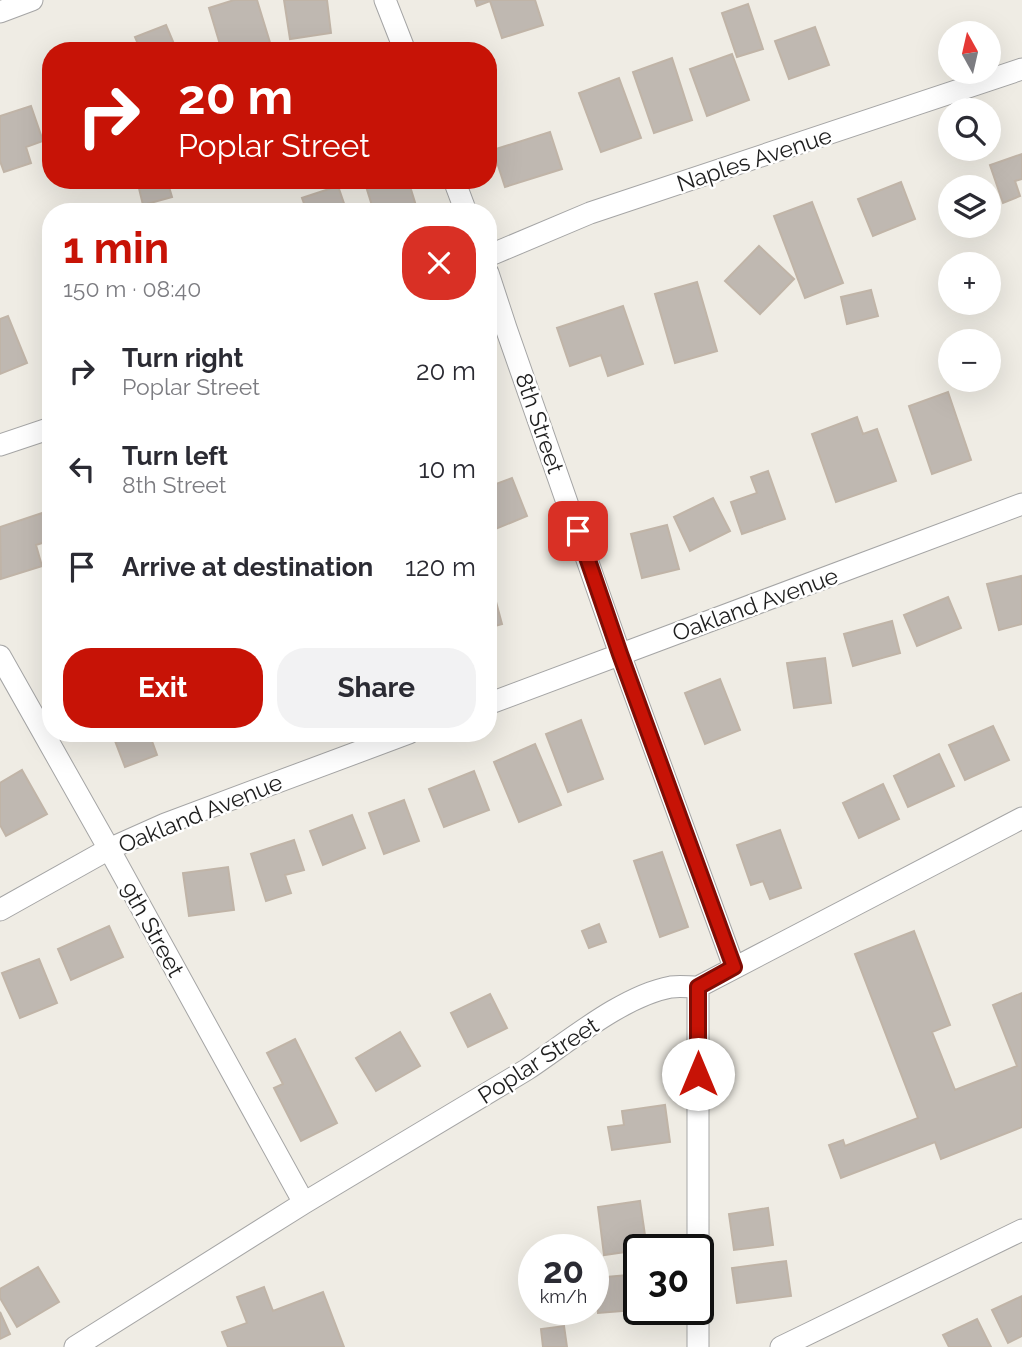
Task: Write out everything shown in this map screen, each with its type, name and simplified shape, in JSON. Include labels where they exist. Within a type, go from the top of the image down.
[{"type":"street","points":[[0,12],[32,0]]},
{"type":"street","points":[[385,0],[401,42]]},
{"type":"street","name":"Naples Avenue","points":[[497,252],[590,213],[1022,69]]},
{"type":"street","name":"8th Street","points":[[497,300],[620,654],[734,967]]},
{"type":"street","points":[[0,446],[42,431]]},
{"type":"street","name":"Oakland Avenue","points":[[497,701],[1022,504]]},
{"type":"street","name":"9th Street","points":[[0,656],[42,730]]},
{"type":"street","name":"9th Street","points":[[49,742],[304,1203]]},
{"type":"street","name":"Oakland Avenue","points":[[0,910],[109,849],[165,824],[385,742]]},
{"type":"street","name":"Poplar Street","points":[[75,1347],[304,1203],[526,1070],[578,1033],[639,997],[672,987],[698,987],[1022,818]]},
{"type":"street","points":[[698,987],[698,1234]]},
{"type":"street","points":[[781,1347],[1022,1230]]},
{"type":"street","points":[[698,1325],[698,1347]]},
{"type":"building","points":[[234,0],[257,0],[270,42],[219,42],[209,8]]},
{"type":"building","points":[[284,0],[327,0],[331,33],[290,39]]},
{"type":"building","points":[[475,0],[535,0],[543,25],[502,38],[490,1],[477,6]]},
{"type":"building","points":[[748,4],[763,49],[737,57],[722,13]]},
{"type":"building","points":[[166,25],[173,42],[137,42],[135,37]]},
{"type":"building","points":[[815,27],[829,65],[789,79],[775,41]]},
{"type":"building","points":[[732,54],[749,100],[707,116],[690,69]]},
{"type":"building","points":[[672,58],[692,120],[654,133],[633,72]]},
{"type":"building","points":[[619,78],[641,138],[601,152],[579,93]]},
{"type":"building","points":[[31,106],[42,141],[26,147],[31,163],[4,172],[0,161],[0,116]]},
{"type":"building","points":[[550,132],[562,169],[505,187],[497,162],[497,149]]},
{"type":"building","points":[[1022,154],[1022,179],[1015,181],[1020,196],[1003,203],[1001,175],[993,175],[990,165]]},
{"type":"building","points":[[901,182],[915,219],[873,236],[858,199]]},
{"type":"building","points":[[139,189],[170,189],[172,197],[143,203]]},
{"type":"building","points":[[329,189],[339,189],[344,203],[304,203],[302,198]]},
{"type":"building","points":[[367,189],[411,189],[415,203],[371,203]]},
{"type":"building","points":[[812,202],[843,283],[805,298],[774,216]]},
{"type":"building","points":[[759,246],[794,279],[760,314],[725,281]]},
{"type":"building","points":[[697,282],[717,351],[675,363],[655,294]]},
{"type":"building","points":[[871,290],[878,316],[847,324],[841,297]]},
{"type":"building","points":[[623,306],[643,364],[608,376],[601,355],[570,366],[557,328]]},
{"type":"building","points":[[8,316],[27,363],[0,374],[0,319]]},
{"type":"building","points":[[948,392],[971,460],[932,474],[909,406]]},
{"type":"building","points":[[857,417],[863,434],[877,429],[896,481],[836,502],[812,434]]},
{"type":"building","points":[[768,471],[785,519],[742,534],[731,502],[757,493],[751,477]]},
{"type":"building","points":[[512,478],[527,516],[497,528],[497,484]]},
{"type":"building","points":[[713,498],[730,531],[690,551],[674,517]]},
{"type":"building","points":[[42,513],[42,543],[36,545],[42,566],[1,579],[0,527]]},
{"type":"building","points":[[667,525],[679,569],[642,578],[631,534]]},
{"type":"building","points":[[1021,576],[1022,624],[999,630],[987,584]]},
{"type":"building","points":[[948,597],[961,628],[917,646],[904,615]]},
{"type":"building","points":[[497,605],[502,624],[497,625]]},
{"type":"building","points":[[892,621],[900,653],[853,666],[844,634]]},
{"type":"building","points":[[825,658],[831,703],[794,708],[787,663]]},
{"type":"building","points":[[720,679],[740,730],[705,744],[685,693]]},
{"type":"building","points":[[581,720],[603,779],[568,792],[546,734]]},
{"type":"building","points":[[993,726],[1009,760],[965,780],[949,745]]},
{"type":"building","points":[[115,742],[152,742],[157,755],[125,767]]},
{"type":"building","points":[[535,744],[561,805],[519,822],[494,762]]},
{"type":"building","points":[[939,754],[954,786],[908,807],[894,776]]},
{"type":"building","points":[[22,770],[47,814],[6,836],[0,825],[0,783]]},
{"type":"building","points":[[474,771],[489,810],[444,827],[429,789]]},
{"type":"building","points":[[883,784],[899,819],[859,838],[843,803]]},
{"type":"building","points":[[404,800],[419,841],[384,854],[369,813]]},
{"type":"building","points":[[352,815],[365,848],[323,865],[310,831]]},
{"type":"building","points":[[780,830],[801,888],[770,899],[763,881],[751,885],[737,845]]},
{"type":"building","points":[[294,840],[304,870],[285,875],[291,893],[266,901],[251,854]]},
{"type":"building","points":[[662,852],[688,927],[660,937],[634,861]]},
{"type":"building","points":[[228,867],[234,910],[189,916],[183,873]]},
{"type":"building","points":[[599,924],[606,942],[589,948],[582,931]]},
{"type":"building","points":[[109,926],[123,957],[71,980],[58,949]]},
{"type":"building","points":[[914,931],[950,1025],[932,1032],[955,1090],[1017,1066],[993,1005],[1022,993],[1022,1127],[941,1159],[935,1142],[841,1178],[829,1145],[843,1140],[845,1146],[918,1118],[855,954]]},
{"type":"building","points":[[39,959],[57,1003],[20,1018],[2,973]]},
{"type":"building","points":[[490,994],[507,1028],[468,1047],[451,1013]]},
{"type":"building","points":[[400,1032],[420,1066],[376,1091],[356,1058]]},
{"type":"building","points":[[295,1039],[337,1123],[301,1141],[274,1088],[283,1084],[267,1053]]},
{"type":"building","points":[[665,1105],[670,1142],[612,1150],[608,1127],[624,1125],[622,1111]]},
{"type":"building","points":[[640,1201],[645,1234],[623,1234],[623,1252],[609,1254],[609,1234],[601,1234],[598,1207]]},
{"type":"building","points":[[768,1208],[773,1245],[734,1250],[729,1214]]},
{"type":"building","points":[[786,1261],[791,1296],[737,1303],[732,1268]]},
{"type":"building","points":[[38,1267],[59,1302],[17,1327],[0,1298],[0,1289]]},
{"type":"building","points":[[623,1275],[623,1311],[609,1312],[609,1277]]},
{"type":"building","points":[[264,1287],[273,1311],[323,1292],[344,1347],[228,1347],[222,1332],[247,1323],[237,1297]]},
{"type":"building","points":[[1022,1296],[1022,1336],[1008,1343],[992,1310]]},
{"type":"building","points":[[0,1312],[10,1334],[0,1339]]},
{"type":"building","points":[[977,1319],[991,1347],[949,1347],[943,1335]]},
{"type":"building","points":[[564,1326],[567,1347],[543,1347],[541,1329]]},
{"type":"route","points":[[578,531],[734,967],[698,987],[698,1074]]}]
